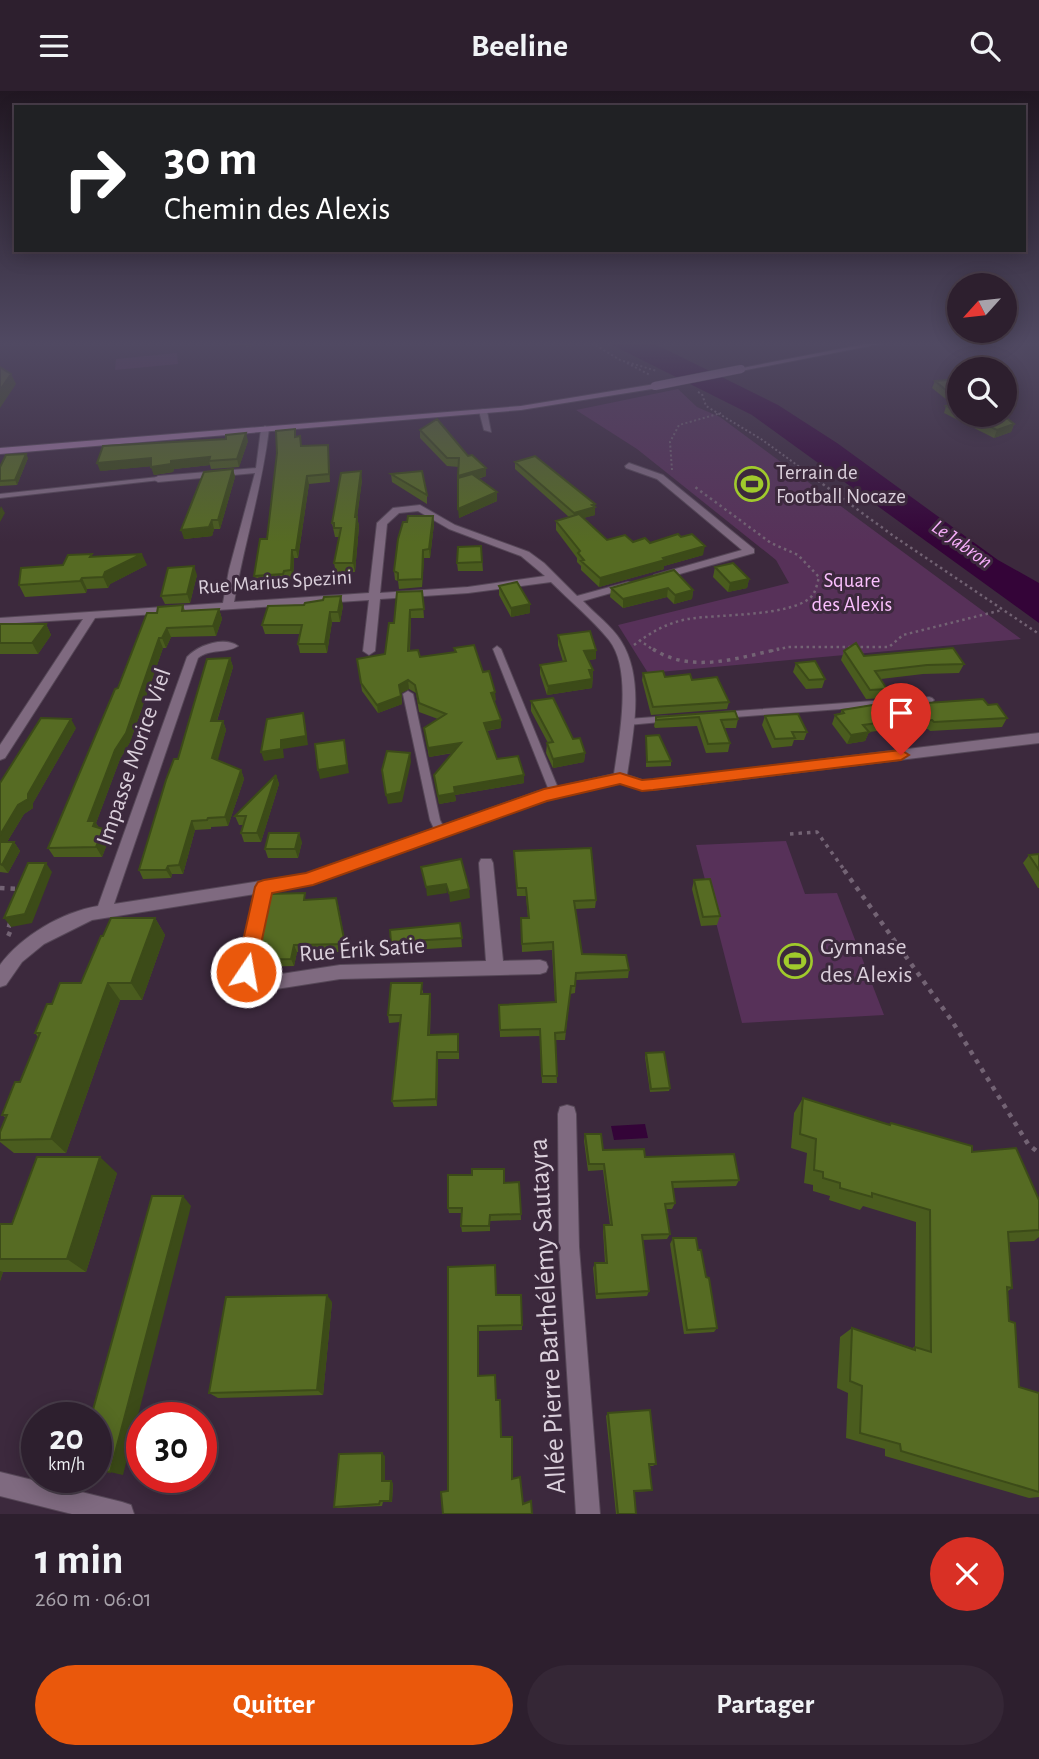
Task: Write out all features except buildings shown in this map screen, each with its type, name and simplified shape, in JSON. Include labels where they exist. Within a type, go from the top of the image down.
[{"type":"main road","points":[[0,451],[503,409]]},
{"type":"street","points":[[483,411],[488,430]]},
{"type":"street","points":[[228,604],[260,470],[265,429]]},
{"type":"street","points":[[576,600],[750,551],[660,477],[629,466]]},
{"type":"street","points":[[158,479],[260,470]]},
{"type":"street","points":[[369,651],[382,523],[396,510],[420,507],[452,527],[525,554],[615,640],[623,656],[630,706],[620,778]]},
{"type":"street","name":"Rue Marius Spezini","points":[[0,621],[468,590],[552,578]]},
{"type":"street","points":[[0,755],[91,615]]},
{"type":"street","name":"Impasse Morice Viel","points":[[104,911],[193,657],[200,649],[232,646]]},
{"type":"street","points":[[0,980],[8,964],[32,944],[67,923],[104,911],[306,880],[555,793],[620,778],[642,785],[653,785],[1039,738]]},
{"type":"street","points":[[486,863],[495,968]]},
{"type":"street","name":"Rue Érik Satie","points":[[264,887],[246,972],[250,986],[340,972],[540,967]]},
{"type":"street","name":"Allée Pierre Barthélémy Sautayra","points":[[567,1114],[569,1247],[588,1514]]},
{"type":"street","points":[[0,1484],[122,1514]]},
{"type":"lane","points":[[0,496],[158,479]]},
{"type":"lane","points":[[497,649],[555,793]]},
{"type":"lane","points":[[408,694],[435,820],[441,832]]},
{"type":"lane","points":[[710,716],[929,700]]},
{"type":"lane","points":[[628,722],[683,718]]},
{"type":"path","points":[[714,409],[778,450],[847,502],[1039,634]]},
{"type":"path","points":[[639,640],[668,659],[692,663],[730,660],[788,647],[889,647],[903,635],[1002,610]]},
{"type":"path","points":[[790,834],[817,832],[952,1021],[1028,1144],[1039,1153]]},
{"type":"path","points":[[0,888],[22,889],[18,900]]},
{"type":"path","points":[[14,911],[7,933],[32,944]]},
{"type":"green space","name":"Square des Alexis","points":[[703,409],[720,417],[1021,639],[648,673],[618,625],[789,583],[776,560],[637,449],[576,410]]},
{"type":"green space","name":"Gymnase des Alexis","points":[[786,841],[805,894],[837,893],[884,1015],[742,1023],[696,845]]},
{"type":"water","name":"Le Jabron","points":[[741,409],[785,409],[837,443],[998,560],[1039,583],[1039,623]]},
{"type":"water","points":[[645,1124],[648,1138],[614,1140],[611,1126]]},
{"type":"place","name":"Terrain de Football Nocaze","points":[[752,484]]},
{"type":"place","name":"Gymnase des Alexis","points":[[795,961]]},
{"type":"route","points":[[246,972],[264,887],[306,880],[544,795],[620,778],[642,785],[653,785],[901,755]]}]
